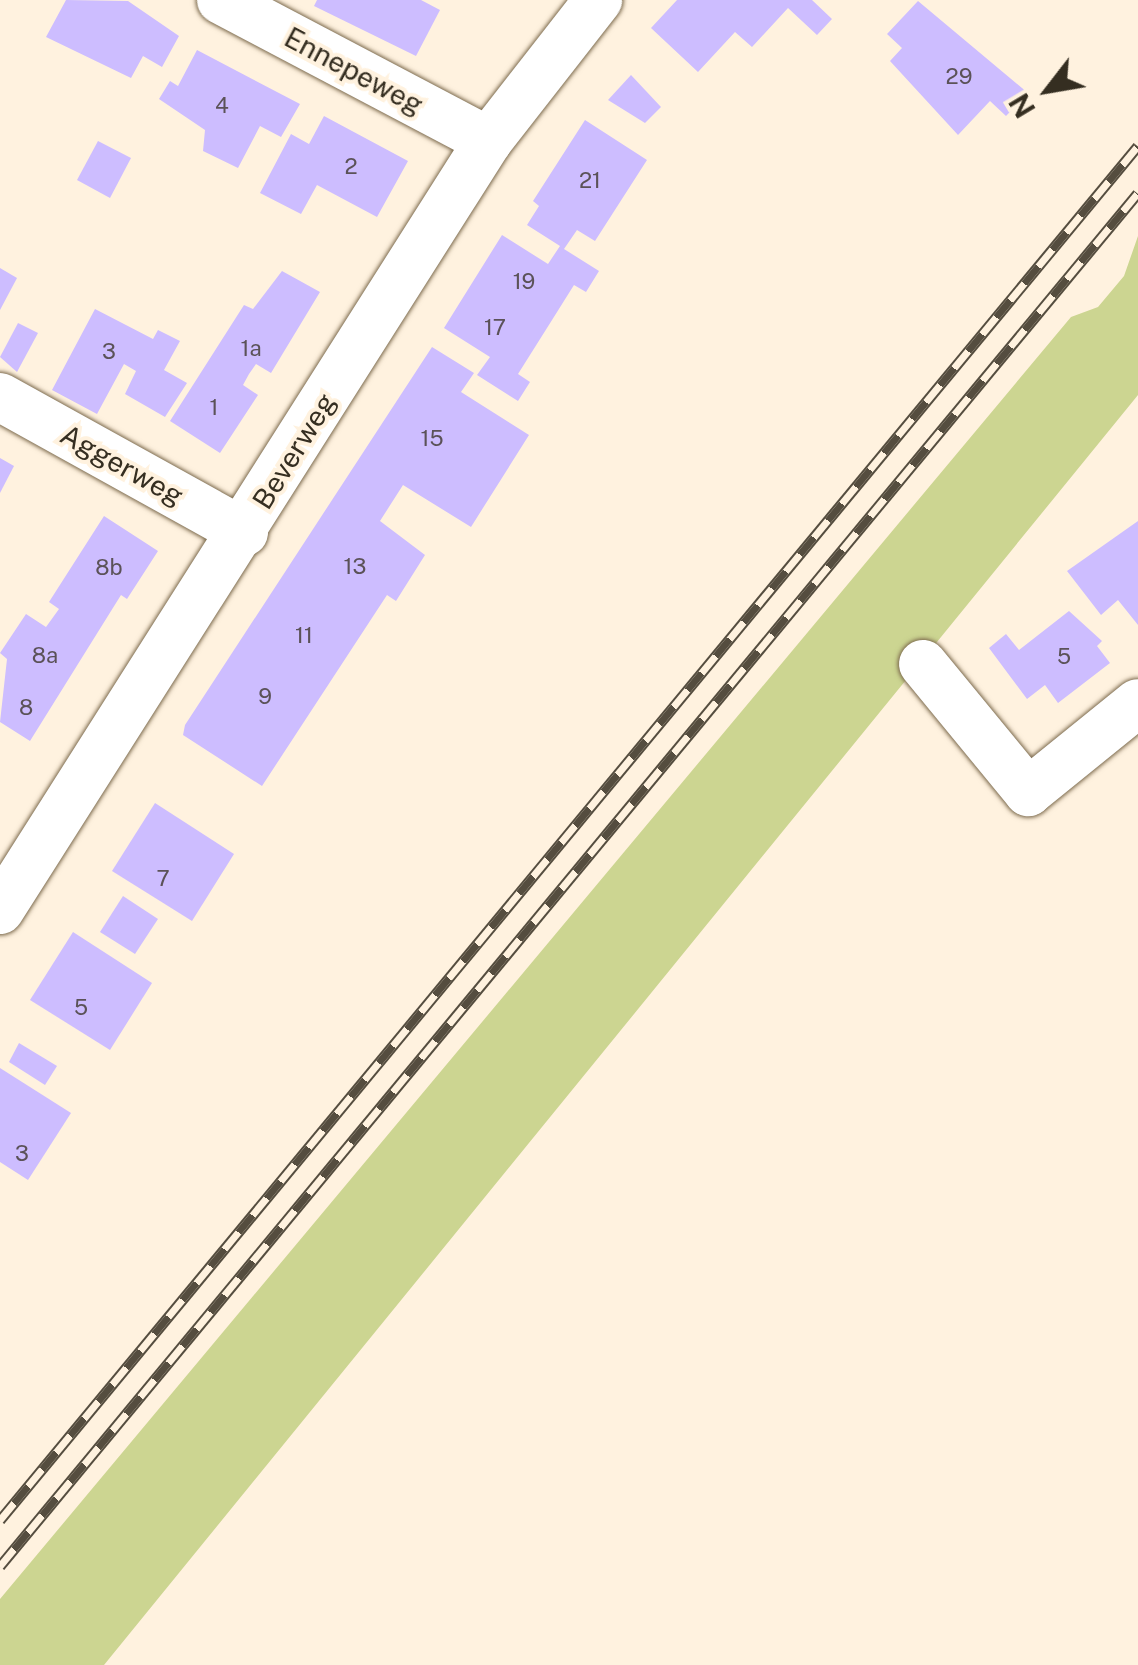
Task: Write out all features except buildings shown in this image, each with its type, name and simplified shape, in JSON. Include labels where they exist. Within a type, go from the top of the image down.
[{"type":"street","name":"Ennepeweg","points":[[221,0],[488,142]]},
{"type":"street","name":"Beverweg","points":[[0,910],[244,532],[488,142],[598,0]]},
{"type":"street","name":"Aggerweg","points":[[0,397],[244,532]]},
{"type":"street","points":[[922,664],[1028,792],[1138,703]]},
{"type":"green space","points":[[1138,236],[1138,395],[104,1665],[0,1665],[0,1599],[1071,317],[1098,307],[1124,276]]},
{"type":"railway","points":[[0,1520],[1138,146]]},
{"type":"railway","points":[[0,1566],[1138,193]]}]
